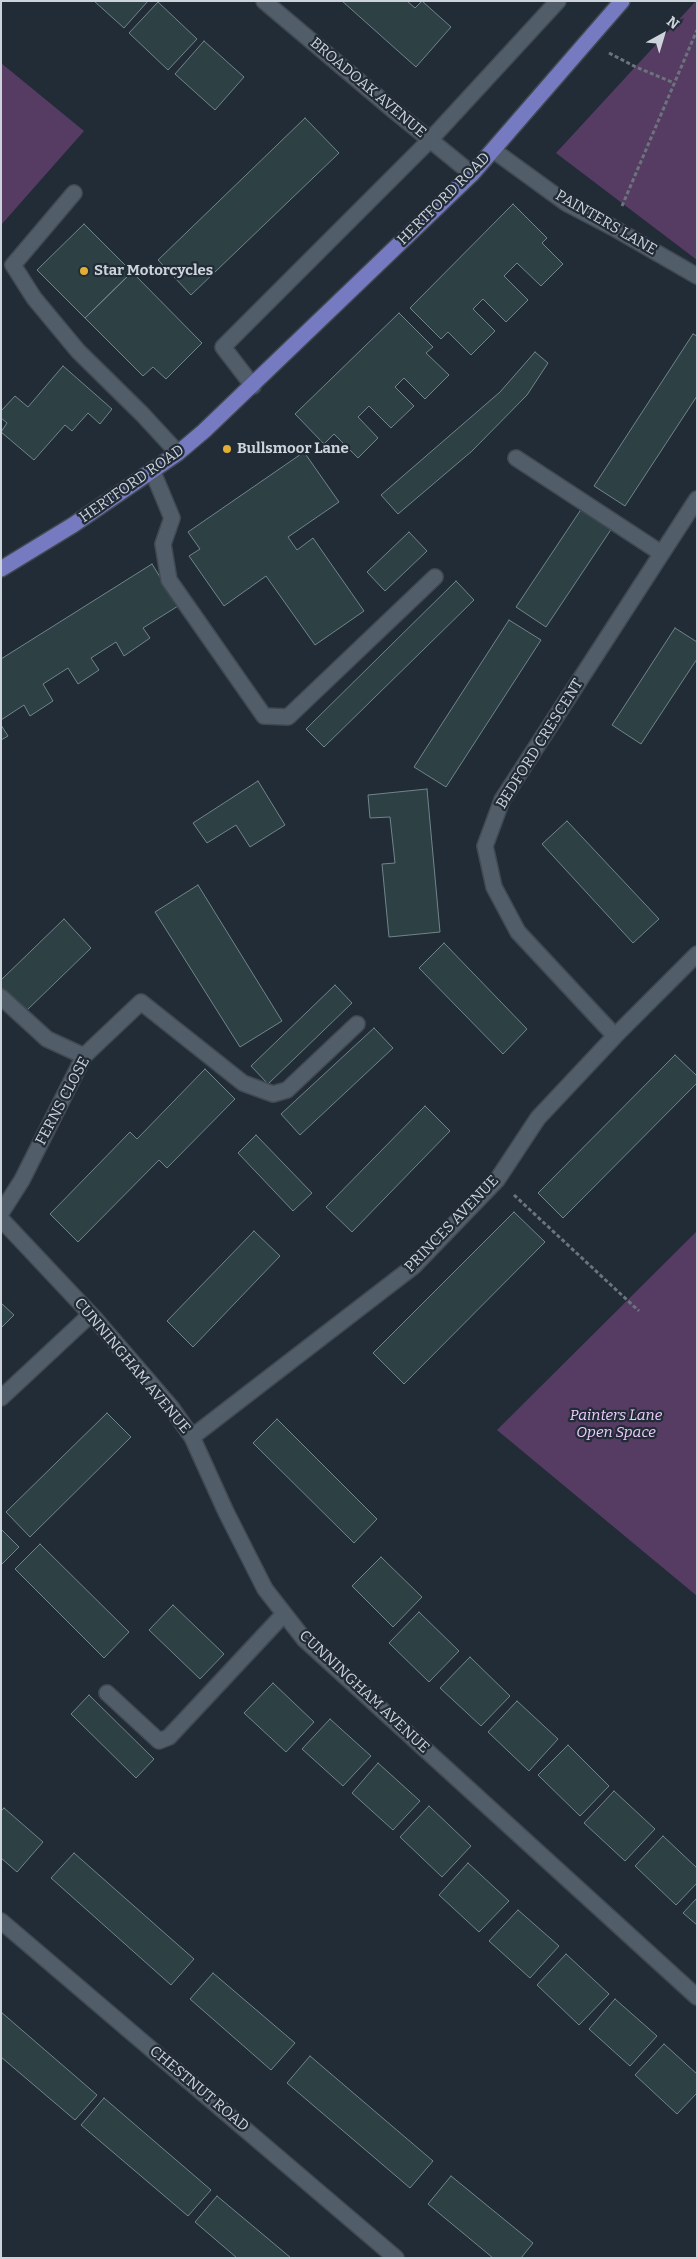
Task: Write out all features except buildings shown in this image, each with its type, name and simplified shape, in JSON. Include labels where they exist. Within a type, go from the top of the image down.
[{"type":"main road","name":"HERTFORD ROAD","points":[[1,569],[74,524],[178,453],[253,386],[472,174],[622,1]]},
{"type":"street","name":"BROADOAK AVENUE","points":[[264,1],[472,174]]},
{"type":"street","points":[[253,386],[223,347],[430,140],[558,1]]},
{"type":"street","name":"PAINTERS LANE","points":[[493,150],[566,203],[697,276]]},
{"type":"street","points":[[74,193],[13,265],[34,298],[78,351],[143,415],[178,453]]},
{"type":"street","points":[[516,458],[661,553]]},
{"type":"street","points":[[152,470],[172,518],[164,544],[169,580],[264,716],[288,717],[435,577]]},
{"type":"street","name":"BEDFORD CRESCENT","points":[[615,1036],[518,932],[494,887],[485,846],[502,800],[697,499]]},
{"type":"street","name":"PRINCES AVENUE","points":[[192,1437],[414,1266],[497,1180],[538,1118],[615,1036],[697,954]]},
{"type":"street","points":[[1,997],[47,1039],[84,1056]]},
{"type":"street","name":"FERNS CLOSE","points":[[1,1213],[22,1180],[84,1056],[141,1002],[243,1083],[273,1094],[287,1090],[357,1024]]},
{"type":"street","name":"CUNNINGHAM AVENUE","points":[[1,1219],[90,1314],[171,1407],[192,1437],[226,1512],[265,1589],[304,1639],[697,1997]]},
{"type":"street","points":[[1,1398],[90,1314]]},
{"type":"street","points":[[107,1694],[159,1741],[169,1737],[284,1614]]},
{"type":"street","name":"CHESTNUT ROAD","points":[[1,1921],[396,2258]]},
{"type":"path","points":[[612,227],[697,30]]},
{"type":"path","points":[[587,42],[636,67],[674,83]]},
{"type":"path","points":[[497,1180],[639,1311]]},
{"type":"green space","points":[[697,1],[697,260],[556,153]]},
{"type":"green space","points":[[1,63],[84,131],[1,225]]},
{"type":"green space","name":"Painters Lane Open Space","points":[[697,1231],[697,1596],[497,1430]]},
{"type":"place","name":"Star Motorcycles","points":[[84,271]]},
{"type":"place","name":"Bullsmoor Lane","points":[[227,449]]}]
